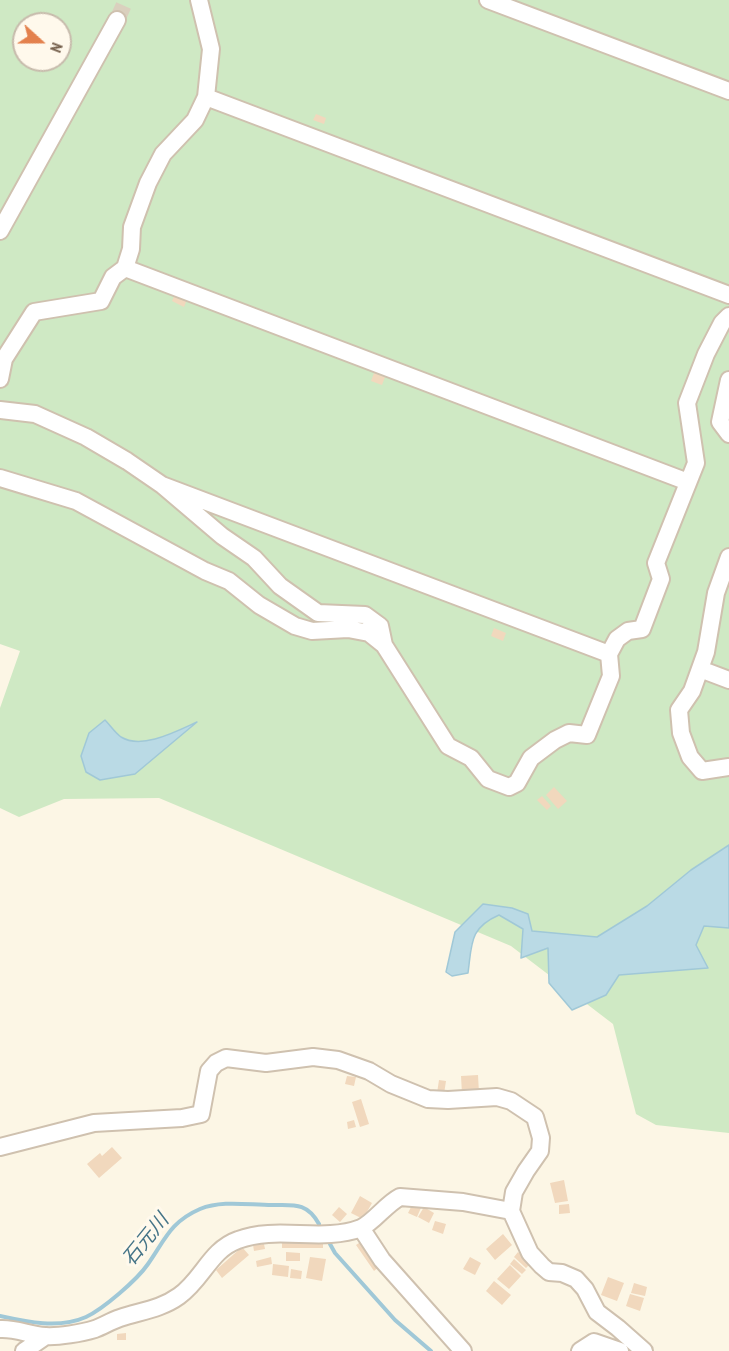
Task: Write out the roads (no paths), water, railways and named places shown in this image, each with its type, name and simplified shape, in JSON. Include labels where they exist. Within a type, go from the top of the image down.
[{"type":"street","points":[[0,379],[4,359],[34,312],[101,301],[113,276],[125,268],[131,249],[132,227],[148,183],[163,154],[195,120],[206,97],[211,49],[199,0]]},
{"type":"street","points":[[488,0],[729,91]]},
{"type":"street","points":[[0,231],[117,20]]},
{"type":"street","points":[[206,97],[729,295]]},
{"type":"street","points":[[125,268],[688,482]]},
{"type":"street","points":[[0,478],[76,501],[229,581],[259,605],[295,626],[312,631],[348,629],[369,633],[384,645],[448,746],[471,758],[488,779],[509,787],[517,783],[531,758],[555,740],[569,734],[587,735],[611,676],[609,654],[617,639],[628,630],[642,629],[661,579],[656,563],[696,463],[687,403],[706,354],[722,323],[729,316]]},
{"type":"street","points":[[726,427],[729,380]]},
{"type":"street","points":[[0,410],[35,414],[86,437],[162,485],[222,536],[254,558],[280,586],[318,613],[365,615],[380,626],[384,645]]},
{"type":"street","points":[[162,485],[609,654]]},
{"type":"street","points":[[729,557],[716,593],[706,652],[692,691],[680,710],[681,733],[690,757],[702,771],[729,767]]},
{"type":"street","points":[[700,669],[729,680]]},
{"type":"street","points":[[0,1147],[94,1123],[182,1118],[201,1114],[209,1071],[216,1062],[226,1058],[266,1063],[312,1057],[338,1060],[369,1071],[391,1084],[428,1099],[497,1097],[511,1101],[535,1117],[541,1138],[540,1151],[514,1192],[511,1211],[530,1253],[549,1272],[562,1273],[576,1279],[585,1289],[597,1312],[644,1351]]},
{"type":"street","points":[[0,1329],[11,1328],[46,1336],[95,1329],[119,1318],[154,1309],[168,1302],[188,1288],[217,1251],[240,1239],[286,1233],[339,1233],[361,1228],[392,1201],[400,1197],[464,1202],[511,1211]]},
{"type":"street","points":[[361,1228],[382,1260],[432,1313],[463,1351]]},
{"type":"street","points":[[24,1351],[46,1336]]},
{"type":"street","points":[[580,1351],[594,1342],[620,1351]]},
{"type":"water","points":[[105,720],[121,737],[139,741],[159,738],[197,722],[135,774],[100,780],[86,772],[81,756],[89,733]]},
{"type":"water","points":[[729,845],[729,928],[704,926],[696,945],[708,968],[619,975],[606,995],[572,1010],[549,983],[548,948],[521,958],[523,929],[499,915],[482,925],[477,931],[472,945],[468,973],[452,976],[446,972],[455,932],[483,904],[512,908],[528,914],[532,931],[597,937],[647,906],[691,870]]},
{"type":"waterway","name":"石元川","points":[[0,1316],[54,1324],[86,1317],[110,1301],[136,1278],[175,1226],[190,1214],[208,1206],[293,1205],[305,1208],[319,1224]]},
{"type":"waterway","name":"石元川","points":[[330,1244],[335,1253],[395,1320],[431,1351]]},
{"type":"tunnel","points":[[117,20],[126,0]]}]
